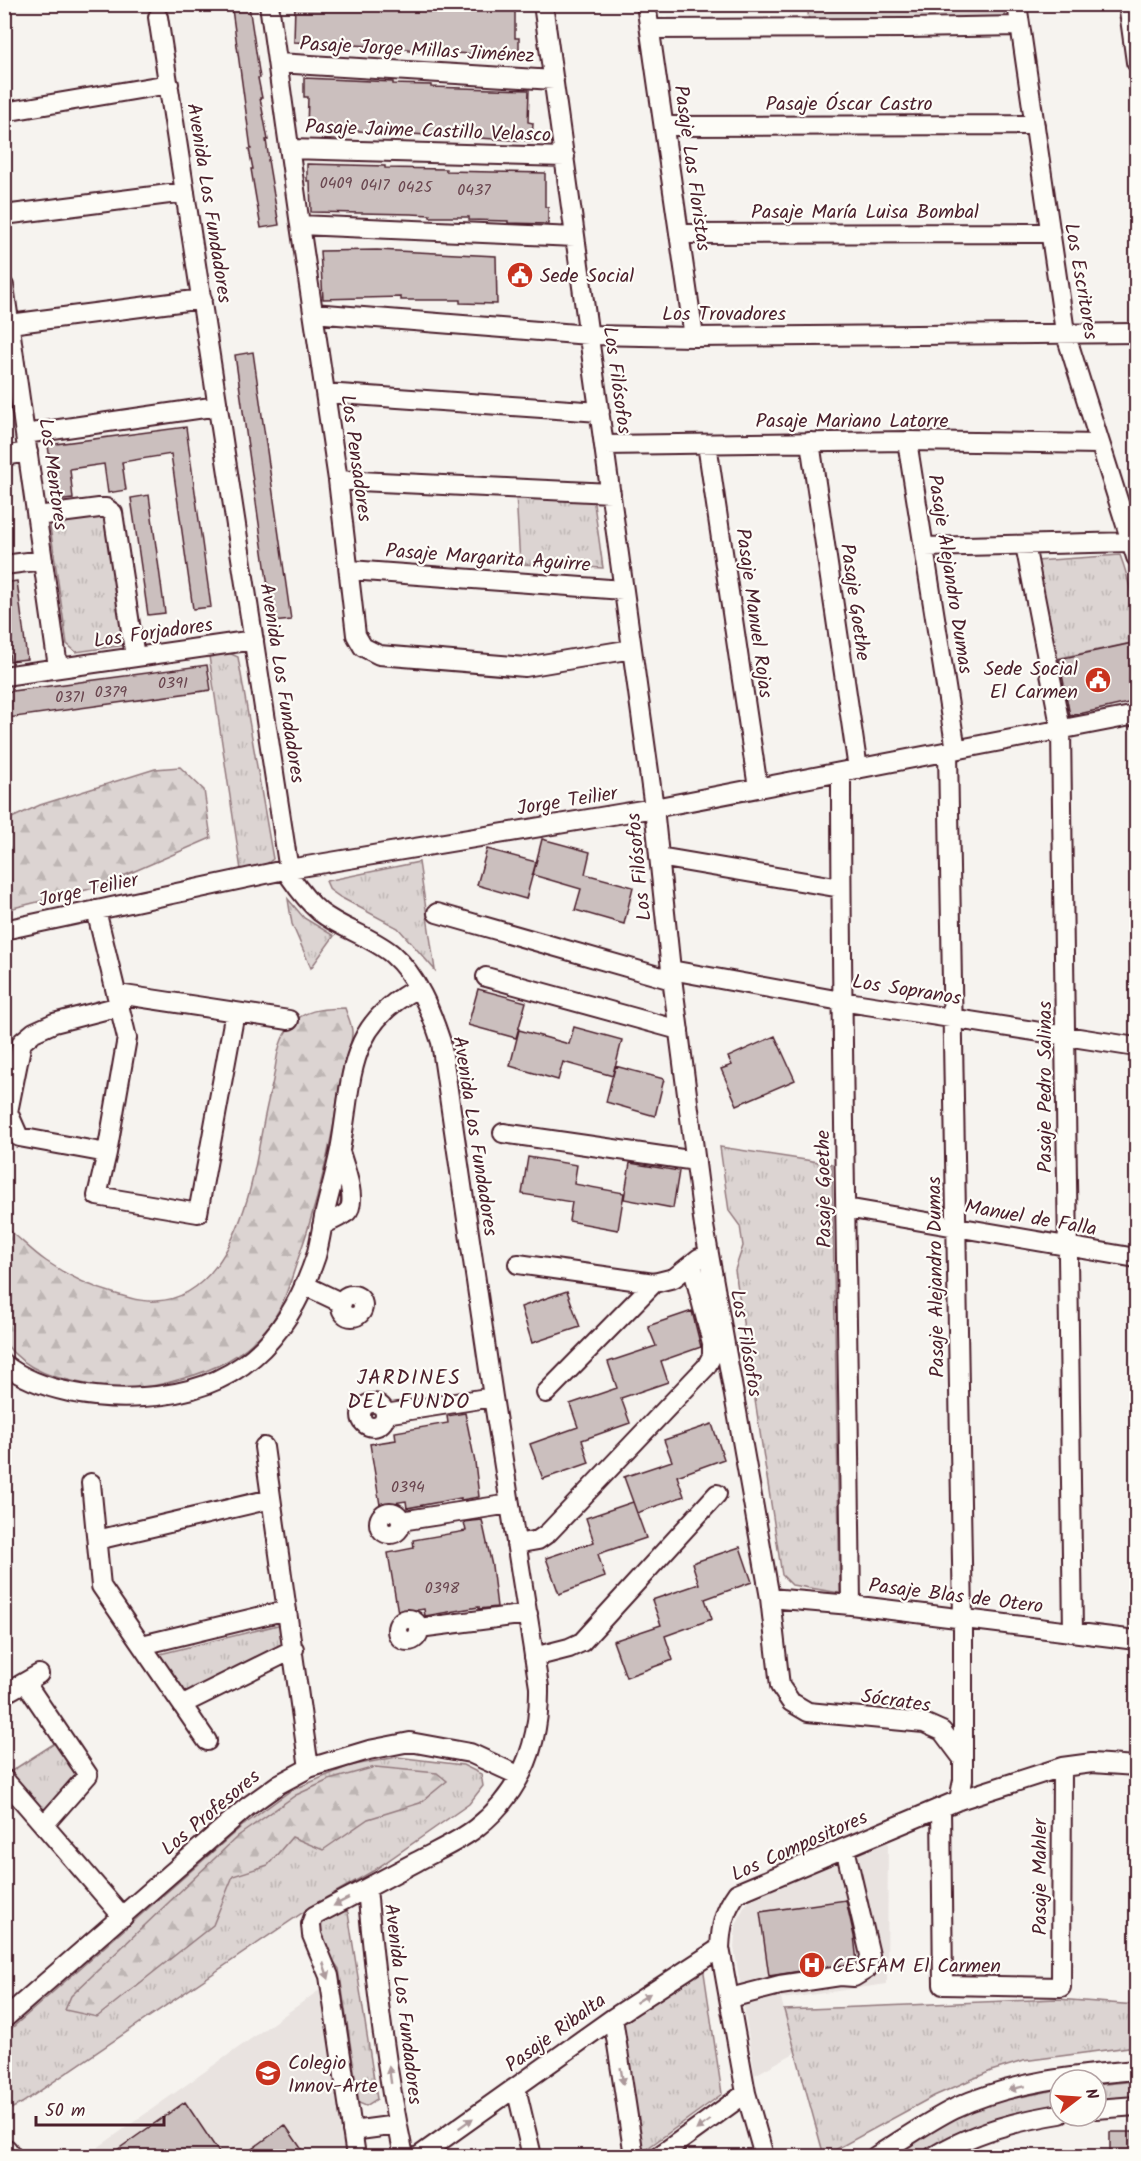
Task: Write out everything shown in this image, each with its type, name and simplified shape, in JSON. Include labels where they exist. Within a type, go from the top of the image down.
[{"type":"street","name":"Los Pensadores","points":[[269,4],[338,480],[356,635],[363,647],[380,655],[525,667],[632,649]]},
{"type":"street","name":"Los Filósofos","points":[[543,4],[654,808],[672,975],[708,1250],[770,1598],[780,1686],[791,1701],[808,1712]]},
{"type":"street","name":"Pasaje Las Floristas","points":[[646,4],[694,337]]},
{"type":"street","name":"Los Escritores","points":[[1017,4],[1065,332],[1134,550]]},
{"type":"street","points":[[1128,4],[1137,62]]},
{"type":"street","name":"Avenida Los Fundadores","points":[[158,17],[290,877],[303,896],[322,913],[370,938],[393,955],[418,988],[441,1042],[493,1397],[539,1687],[539,1710],[533,1744],[520,1776],[500,1805],[474,1829],[314,1916],[311,1924],[312,1935],[329,1976],[356,2157]]},
{"type":"street","points":[[650,29],[1020,26]]},
{"type":"street","name":"Pasaje Jorge Millas Jiménez","points":[[278,63],[554,80]]},
{"type":"street","points":[[4,112],[169,84]]},
{"type":"street","name":"Pasaje Óscar Castro","points":[[664,126],[1035,125]]},
{"type":"street","name":"Pasaje Jaime Castillo Velasco","points":[[290,148],[565,157]]},
{"type":"street","points":[[4,215],[185,192]]},
{"type":"street","points":[[300,225],[575,237]]},
{"type":"street","name":"Pasaje María Luisa Bombal","points":[[680,234],[1050,233]]},
{"type":"street","name":"Los Mentores","points":[[4,286],[10,324],[9,350],[28,452],[58,667]]},
{"type":"street","points":[[10,324],[202,299]]},
{"type":"street","name":"Los Trovadores","points":[[313,313],[589,335],[694,337],[1137,333]]},
{"type":"street","points":[[325,393],[600,412]]},
{"type":"street","points":[[25,434],[218,406]]},
{"type":"street","name":"Pasaje Mariano Latorre","points":[[604,445],[908,441],[1099,444]]},
{"type":"street","name":"Pasaje Alejandro Dumas","points":[[908,441],[925,547],[952,751],[956,1227],[963,1619],[963,1780],[959,1800]]},
{"type":"street","name":"Pasaje Goethe","points":[[810,442],[849,771],[841,888],[841,1001],[851,1605]]},
{"type":"street","name":"Pasaje Manuel Rojas","points":[[707,444],[758,788]]},
{"type":"street","points":[[4,456],[28,452]]},
{"type":"street","points":[[338,480],[611,493]]},
{"type":"street","points":[[37,516],[99,508],[106,508],[113,513],[135,657]]},
{"type":"street","points":[[925,547],[1025,545],[1134,550]]},
{"type":"street","name":"Pasaje Pedro Salinas","points":[[1025,545],[1061,730],[1073,1632]]},
{"type":"street","points":[[4,565],[43,560]]},
{"type":"street","name":"Pasaje Margarita Aguirre","points":[[350,570],[623,590]]},
{"type":"street","name":"Los Forjadores","points":[[4,676],[254,640]]},
{"type":"street","name":"Jorge Teilier","points":[[4,930],[289,869],[654,808],[1137,715]]},
{"type":"street","points":[[659,857],[841,888]]},
{"type":"street","points":[[96,910],[127,1038],[107,1153],[97,1196],[198,1213],[235,1012]]},
{"type":"street","name":"Los Sopranos","points":[[437,913],[672,975],[1137,1047]]},
{"type":"street","points":[[486,977],[679,1030]]},
{"type":"street","points":[[4,1364],[46,1386],[89,1395],[126,1398],[190,1390],[221,1379],[255,1357],[268,1345],[288,1319],[316,1255],[340,1151],[358,1047],[373,1022],[388,1006],[418,988]]},
{"type":"street","points":[[107,1153],[12,1136],[8,1112],[22,1042],[34,1032],[119,1000],[289,1020]]},
{"type":"street","points":[[503,1133],[696,1161]]},
{"type":"street","name":"Manuel de Falla","points":[[846,1208],[1137,1258]]},
{"type":"street","points":[[518,1264],[654,1283],[674,1278],[708,1250]]},
{"type":"street","points":[[516,1544],[538,1540],[548,1533],[706,1367],[712,1356],[712,1343],[692,1265]]},
{"type":"street","points":[[546,1393],[654,1283]]},
{"type":"street","points":[[304,1286],[342,1303]]},
{"type":"street","points":[[385,1414],[493,1397]]},
{"type":"street","points":[[264,1448],[309,1768]]},
{"type":"street","points":[[91,1483],[101,1586],[207,1741]]},
{"type":"street","points":[[534,1657],[569,1648],[582,1642],[717,1494]]},
{"type":"street","points":[[97,1540],[271,1499]]},
{"type":"street","points":[[401,1521],[510,1504]]},
{"type":"street","name":"Pasaje Blas de Otero","points":[[770,1598],[851,1605],[1137,1640]]},
{"type":"street","points":[[142,1645],[287,1610]]},
{"type":"street","points":[[419,1628],[528,1614]]},
{"type":"street","points":[[183,1704],[294,1649]]},
{"type":"street","points":[[4,1694],[32,1678],[88,1775],[44,1825]]},
{"type":"street","name":"Sócrates","points":[[808,1712],[924,1723],[942,1731],[963,1759]]},
{"type":"street","name":"Los Profesores","points":[[4,2019],[247,1807],[279,1784],[309,1768],[369,1750],[410,1742],[470,1753],[520,1776]]},
{"type":"street","name":"Los Compositores","points":[[764,2157],[746,2093],[720,1948],[721,1925],[727,1907],[737,1893],[959,1800],[1062,1767],[1092,1763],[1137,1766]]},
{"type":"street","name":"Pasaje Mahler","points":[[941,1808],[943,1985],[1061,1987],[1062,1767]]},
{"type":"street","points":[[4,1779],[123,1917]]},
{"type":"street","points":[[729,1998],[780,1985],[840,1976],[854,1977],[867,1969],[870,1955],[845,1848]]},
{"type":"street","name":"Avenida Los Fundadores","points":[[368,1888],[380,2005],[397,2125],[404,2157]]},
{"type":"street","name":"Pasaje Ribalta","points":[[419,2157],[613,2018],[720,1948]]},
{"type":"street","points":[[613,2018],[634,2157]]},
{"type":"street","points":[[876,2157],[929,2122],[957,2107],[989,2096],[1067,2077],[1137,2070]]},
{"type":"street","points":[[516,2088],[532,2157]]},
{"type":"street","points":[[659,2157],[746,2093]]},
{"type":"street","points":[[1108,2108],[1137,2106]]},
{"type":"street","points":[[934,2157],[989,2130],[1048,2116]]},
{"type":"street","name":"Avenida Los Fundadores","points":[[352,2131],[397,2125]]},
{"type":"shaded area","name":"CESFAM El Carmen","points":[[888,1838],[887,1984],[781,1999],[796,2052],[755,2075],[734,1947],[736,1925],[744,1907],[750,1899]]},
{"type":"shaded area","name":"Colegio Innov-Arte","points":[[321,1989],[345,2156],[86,2156]]},
{"type":"green space","points":[[807,5],[1004,5],[1005,20],[809,20]]},
{"type":"green space","points":[[516,493],[593,497],[603,568],[520,564]]},
{"type":"green space","points":[[109,516],[125,645],[76,652],[67,644],[50,526],[70,517]]},
{"type":"green space","points":[[1120,555],[1132,598],[1136,642],[1055,659],[1036,561]]},
{"type":"green space","points":[[229,653],[238,657],[273,859],[261,868],[241,870],[209,656]]},
{"type":"green space","points":[[180,767],[204,790],[211,838],[98,887],[5,910],[5,821],[40,805],[155,769]]},
{"type":"green space","points":[[419,862],[435,970],[398,928],[340,897],[330,890],[326,881]]},
{"type":"green space","points":[[288,899],[304,918],[334,936],[311,968],[292,924]]},
{"type":"green space","points":[[345,1008],[352,1028],[352,1038],[342,1071],[334,1123],[318,1196],[283,1300],[276,1315],[257,1339],[228,1361],[205,1371],[171,1382],[139,1388],[107,1388],[46,1374],[24,1362],[14,1353],[5,1343],[4,1226],[54,1266],[107,1291],[136,1299],[156,1301],[174,1298],[190,1290],[204,1280],[216,1266],[235,1234],[254,1173],[277,1056],[286,1032],[297,1019],[309,1012]]},
{"type":"green space","points":[[720,1147],[832,1164],[840,1593],[792,1585],[782,1575],[735,1270],[743,1246],[740,1226],[729,1211]]},
{"type":"green space","points":[[282,1624],[285,1645],[182,1695],[156,1655]]},
{"type":"green space","points":[[55,1743],[77,1775],[44,1811],[10,1772]]},
{"type":"green space","points":[[397,1757],[463,1765],[481,1774],[483,1786],[469,1804],[373,1871],[317,1903],[22,2103],[5,2112],[5,2034],[241,1827],[290,1791],[349,1766]]},
{"type":"green space","points":[[375,1767],[437,1773],[447,1781],[420,1803],[368,1819],[323,1850],[292,1837],[268,1865],[233,1876],[213,1925],[97,2017],[65,2010],[71,1996],[238,1836],[296,1795],[329,1780]]},
{"type":"green space","points":[[343,1905],[348,1913],[377,2099],[366,2106],[359,2103],[339,1969],[316,1935],[311,1921]]},
{"type":"green space","points":[[703,1966],[722,2094],[645,2150],[634,2149],[619,2027]]},
{"type":"green space","points":[[1057,1999],[1136,2005],[1136,2046],[1023,2061],[991,2071],[934,2096],[824,2156],[784,2010]]},
{"type":"green space","points":[[1136,2081],[1136,2103],[1108,2104],[1108,2084]]},
{"type":"green space","points":[[1048,2091],[1048,2115],[925,2156],[885,2156],[953,2118],[996,2102]]},
{"type":"building","points":[[295,4],[459,4],[515,8],[515,38],[519,38],[519,56],[371,49],[371,46],[294,42]]},
{"type":"building","points":[[249,6],[260,78],[258,78],[262,98],[260,98],[268,140],[266,140],[268,160],[279,225],[261,228],[251,169],[253,169],[249,149],[251,149],[232,9]]},
{"type":"building","points":[[304,78],[393,82],[393,84],[431,85],[431,87],[529,90],[528,122],[533,123],[532,141],[307,128],[308,97],[304,97]]},
{"type":"building","points":[[307,164],[545,173],[545,207],[548,207],[548,224],[508,223],[508,221],[469,220],[469,217],[430,217],[430,215],[411,214],[311,212]]},
{"type":"building","points":[[377,250],[496,256],[497,304],[460,303],[460,300],[401,300],[401,297],[323,299],[320,251]]},
{"type":"building","points":[[253,352],[291,620],[273,622],[235,355]]},
{"type":"building","points":[[186,427],[211,607],[193,609],[171,454],[122,462],[126,490],[108,493],[104,464],[70,469],[73,499],[55,501],[48,445]]},
{"type":"building","points":[[149,495],[165,613],[148,615],[131,498]]},
{"type":"building","points":[[17,581],[27,659],[10,661],[4,619],[4,583]]},
{"type":"building","name":"Sede Social El Carmen","points":[[1137,642],[1137,701],[1070,716],[1059,659]]},
{"type":"building","points":[[207,665],[211,690],[8,718],[5,692]]},
{"type":"building","points":[[542,839],[590,852],[585,874],[633,887],[624,924],[575,910],[581,889],[533,875]]},
{"type":"building","points":[[487,849],[536,862],[526,899],[477,885]]},
{"type":"building","points":[[478,989],[526,1002],[516,1038],[468,1025]]},
{"type":"building","points":[[574,1027],[622,1040],[613,1076],[563,1062],[558,1080],[510,1066],[519,1030],[569,1044]]},
{"type":"building","points":[[775,1036],[795,1080],[737,1105],[721,1069],[732,1065],[728,1057]]},
{"type":"building","points":[[615,1066],[664,1079],[655,1116],[606,1102]]},
{"type":"building","points":[[528,1157],[577,1165],[574,1184],[624,1193],[618,1230],[569,1221],[572,1202],[522,1194]]},
{"type":"building","points":[[630,1163],[679,1171],[673,1208],[624,1199]]},
{"type":"building","points":[[567,1291],[580,1327],[532,1343],[521,1307]]},
{"type":"building","points":[[692,1311],[701,1347],[661,1361],[668,1382],[621,1398],[630,1423],[582,1440],[589,1463],[543,1479],[530,1444],[578,1427],[570,1404],[617,1388],[608,1362],[656,1346],[648,1326]]},
{"type":"building","points":[[465,1413],[475,1462],[479,1497],[407,1508],[406,1501],[380,1505],[370,1444],[396,1440],[395,1432],[448,1423],[447,1416]]},
{"type":"building","points":[[712,1424],[724,1459],[677,1476],[684,1496],[637,1513],[624,1477],[672,1461],[664,1440]]},
{"type":"building","points":[[633,1502],[646,1538],[598,1554],[605,1577],[559,1594],[546,1558],[594,1542],[586,1518]]},
{"type":"building","points":[[482,1520],[492,1566],[497,1607],[479,1609],[479,1607],[425,1616],[424,1609],[398,1613],[388,1553],[414,1548],[413,1540],[466,1531],[464,1522]]},
{"type":"building","points":[[740,1547],[752,1582],[705,1599],[712,1619],[665,1636],[673,1660],[626,1677],[613,1641],[661,1625],[652,1600],[699,1584],[692,1563]]},
{"type":"building","points":[[846,1900],[857,1962],[851,1966],[838,1965],[769,1976],[760,1912]]},
{"type":"building","points":[[185,2102],[222,2157],[107,2157]]},
{"type":"building","points":[[285,2125],[307,2157],[241,2157]]},
{"type":"building","points":[[1110,2132],[1133,2132],[1133,2139],[1137,2139],[1137,2157],[1110,2157]]},
{"type":"place","name":"Sede Social","points":[[520,275]]},
{"type":"place","name":"Sede Social El Carmen","points":[[1098,680]]},
{"type":"place","name":"CESFAM El Carmen","points":[[812,1965]]},
{"type":"place","name":"Colegio Innov-Arte","points":[[268,2073]]},
{"type":"district","name":"JARDINES DEL FUNDO","points":[[409,1389]]}]
